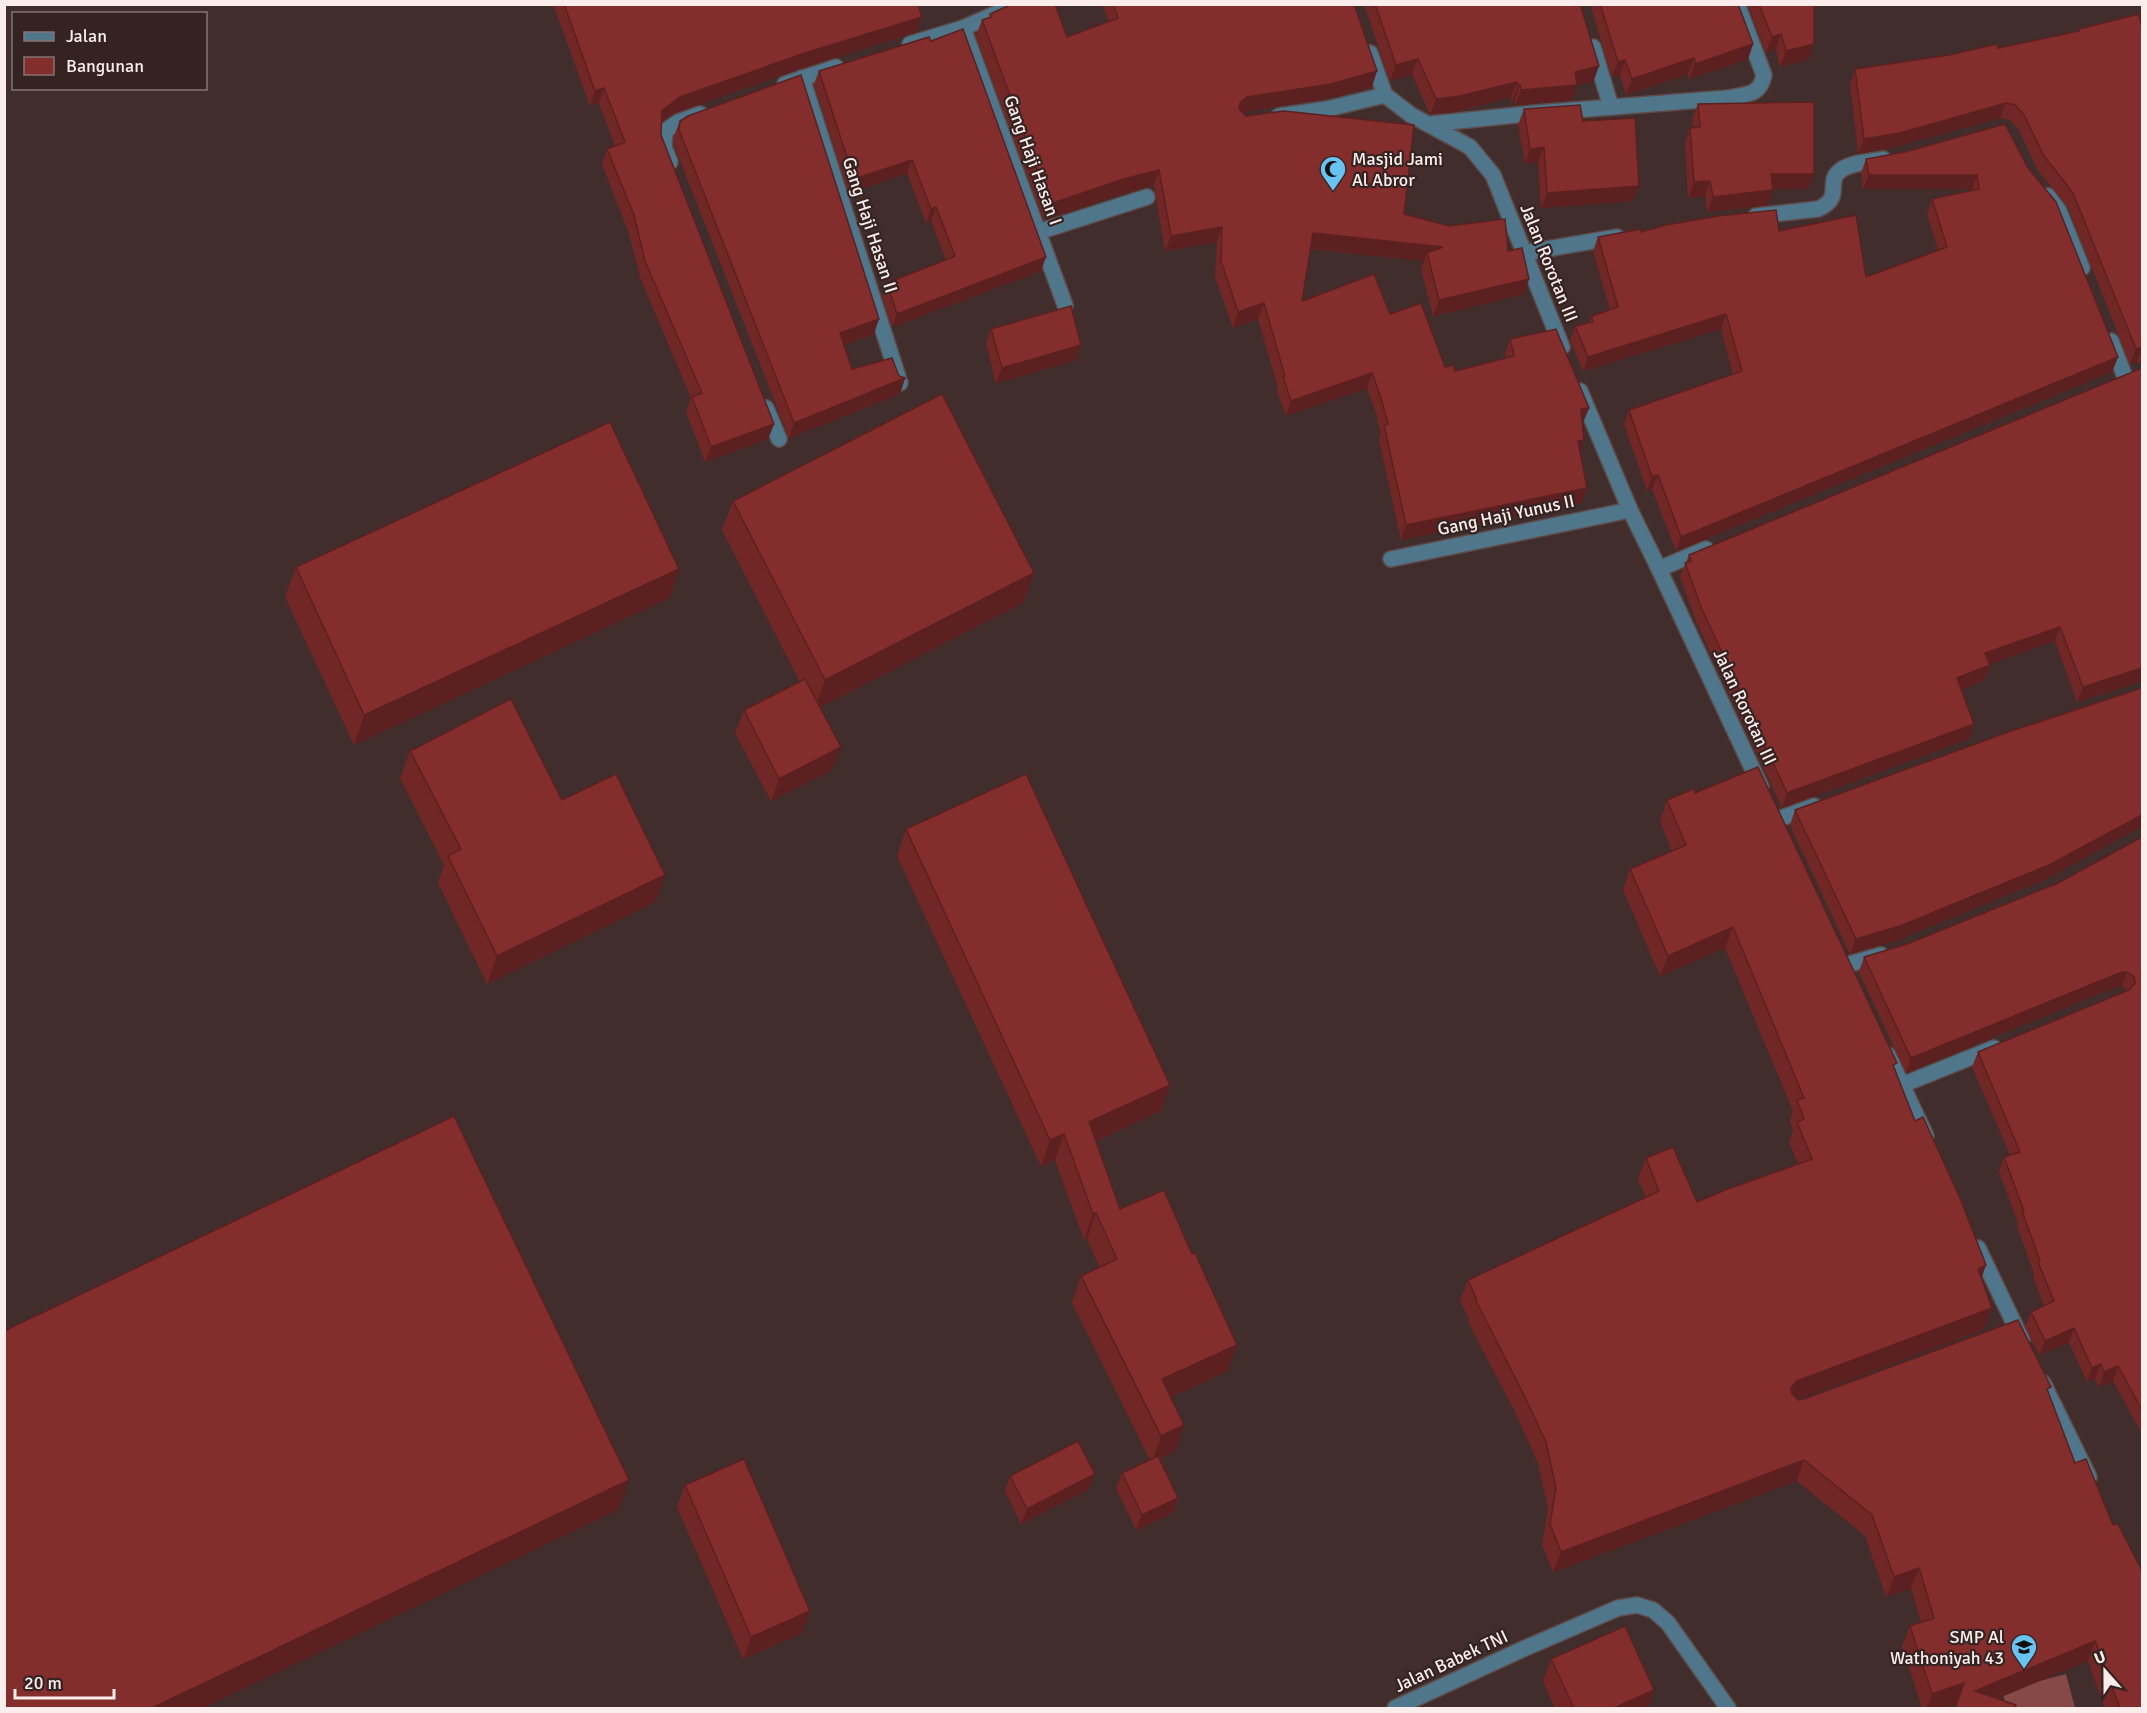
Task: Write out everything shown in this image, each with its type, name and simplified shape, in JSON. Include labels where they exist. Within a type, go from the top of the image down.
[{"type":"street","points":[[899,48],[963,28],[997,9],[1018,4]]},
{"type":"street","points":[[1430,124],[1611,107],[1728,99],[1749,93],[1762,86],[1764,75],[1737,4]]},
{"type":"street","points":[[1587,27],[1611,107]]},
{"type":"street","name":"Gang Haji Hasan I","points":[[963,28],[1065,305]]},
{"type":"street","points":[[1264,118],[1327,109],[1385,95],[1365,38]]},
{"type":"street","points":[[771,89],[845,64]]},
{"type":"street","name":"Gang Haji Hasan II","points":[[802,78],[900,384]]},
{"type":"street","name":"Jalan Rorotan III","points":[[1385,95],[1411,115],[1470,147],[1492,175],[1567,360]]},
{"type":"street","points":[[677,180],[664,147],[665,131],[670,126],[719,107]]},
{"type":"street","points":[[1747,217],[1818,208],[1833,198],[1834,177],[1839,171],[1847,166],[1897,157]]},
{"type":"street","points":[[2038,187],[2060,211],[2086,277]]},
{"type":"street","points":[[1038,232],[1147,197]]},
{"type":"street","points":[[1523,253],[1629,235]]},
{"type":"street","points":[[2103,322],[2125,377]]},
{"type":"street","name":"Jalan Rorotan III","points":[[1576,381],[1630,510],[1774,814],[1832,799]]},
{"type":"street","points":[[761,397],[779,439]]},
{"type":"street","name":"Gang Haji Yunus II","points":[[1391,559],[1630,510]]},
{"type":"street","points":[[1659,569],[1724,542]]},
{"type":"street","points":[[1846,965],[1898,950]]},
{"type":"street","points":[[1902,1085],[2011,1041]]},
{"type":"street","points":[[1884,1045],[1932,1149]]},
{"type":"street","points":[[1971,1233],[2026,1349]]},
{"type":"street","points":[[1998,1334],[2016,1328]]},
{"type":"street","points":[[2037,1371],[2095,1489]]},
{"type":"street","name":"Jalan Babek TNI","points":[[1395,1708],[1618,1608],[1637,1605],[1653,1610],[1668,1623],[1728,1708]]},
{"type":"shaded area","points":[[2066,1674],[2075,1708],[2007,1708],[2002,1691]]},
{"type":"building","points":[[564,4],[918,4],[922,17],[805,53],[680,97],[662,111],[661,135],[774,424],[711,447],[692,397],[702,393],[645,261],[634,215],[607,149],[625,142],[604,88],[595,91]]},
{"type":"building","points":[[1012,4],[1055,4],[1067,37],[1118,18],[1113,4],[1354,4],[1377,71],[1331,84],[1247,97],[1240,103],[1239,109],[1246,116],[1284,111],[1414,125],[1404,214],[1449,226],[1505,219],[1508,251],[1522,248],[1529,279],[1439,300],[1427,253],[1443,247],[1313,233],[1302,301],[1374,274],[1390,314],[1421,303],[1445,367],[1453,365],[1455,371],[1514,356],[1510,339],[1556,329],[1589,408],[1581,409],[1584,440],[1578,441],[1587,488],[1406,525],[1384,425],[1388,424],[1372,373],[1291,401],[1264,303],[1238,312],[1221,261],[1222,227],[1171,236],[1159,170],[1124,179],[1050,204],[982,20]]},
{"type":"building","points":[[1375,4],[1580,4],[1599,66],[1575,72],[1577,85],[1521,90],[1517,82],[1460,96],[1436,99],[1418,59],[1396,65]]},
{"type":"building","points":[[1600,4],[1738,4],[1753,44],[1695,64],[1694,58],[1632,79],[1625,60],[1618,62]]},
{"type":"building","points":[[1759,4],[1814,4],[1814,44],[1786,51],[1781,34],[1772,37]]},
{"type":"building","points":[[2139,14],[2142,28],[2142,347],[2136,349],[2073,193],[2044,156],[2024,115],[2015,105],[2006,103],[1900,133],[1864,139],[1855,69],[1949,55],[1997,44],[1998,48],[2079,31],[2079,29]]},
{"type":"building","points":[[963,29],[1046,257],[897,314],[887,283],[955,256],[936,207],[931,209],[912,160],[854,179],[819,71],[929,37],[931,41]]},
{"type":"building","points":[[801,75],[879,319],[840,333],[852,369],[892,358],[899,376],[905,378],[794,423],[679,130],[680,121],[688,116]]},
{"type":"building","points":[[1814,102],[1814,174],[1771,174],[1773,190],[1713,197],[1710,181],[1694,182],[1690,128],[1700,127],[1698,104]]},
{"type":"building","points":[[1580,105],[1583,121],[1635,118],[1639,186],[1547,193],[1544,147],[1530,149],[1524,109]]},
{"type":"building","points":[[2005,124],[2028,168],[2056,202],[2118,357],[1681,537],[1658,475],[1652,477],[1629,410],[1742,371],[1726,314],[1588,357],[1575,326],[1593,322],[1592,316],[1618,307],[1598,237],[1641,229],[1641,232],[1718,216],[1776,210],[1779,231],[1856,215],[1866,277],[1947,247],[1932,199],[1979,189],[1977,175],[1869,175],[1866,159],[1905,152]]},
{"type":"building","points":[[1071,306],[1081,345],[1002,368],[991,329]]},
{"type":"building","points":[[2142,368],[2142,668],[2083,687],[2060,627],[1985,653],[1990,665],[1957,678],[1974,724],[1787,793],[1701,607],[1685,563],[1691,561],[1689,555]]},
{"type":"building","points":[[942,394],[1034,573],[825,680],[733,501]]},
{"type":"building","points":[[610,422],[679,569],[364,715],[296,567]]},
{"type":"building","points":[[805,679],[841,747],[779,779],[744,710]]},
{"type":"building","points":[[2142,688],[2142,815],[2049,865],[1900,926],[1856,939],[1795,810],[2008,732]]},
{"type":"building","points":[[511,699],[562,800],[616,774],[665,875],[497,956],[448,856],[461,849],[410,751]]},
{"type":"building","points":[[1758,767],[1897,1063],[1893,1065],[1915,1121],[1923,1117],[1960,1198],[1986,1265],[1978,1269],[1992,1308],[1797,1381],[1791,1388],[1792,1394],[1798,1400],[1804,1399],[2018,1320],[2051,1387],[2047,1389],[2075,1463],[2086,1459],[2113,1525],[2118,1524],[2142,1571],[2142,1708],[2120,1708],[2095,1641],[1975,1691],[2016,1705],[2015,1708],[1955,1708],[1964,1683],[1932,1694],[1910,1626],[1934,1618],[1919,1568],[1894,1577],[1872,1515],[1804,1460],[1561,1552],[1550,1524],[1556,1488],[1546,1442],[1476,1301],[1468,1280],[1659,1191],[1646,1158],[1673,1147],[1697,1202],[1812,1159],[1797,1122],[1804,1119],[1797,1100],[1804,1098],[1733,927],[1668,956],[1630,869],[1686,845],[1667,800],[1693,789],[1695,793]]},
{"type":"building","points":[[1026,774],[1170,1085],[1089,1122],[1120,1209],[1164,1190],[1192,1254],[1195,1253],[1237,1345],[1162,1379],[1184,1425],[1161,1436],[1081,1276],[1117,1259],[1096,1213],[1093,1214],[1064,1134],[1050,1140],[906,829]]},
{"type":"building","points":[[2142,837],[2142,1410],[2118,1366],[2104,1372],[2101,1364],[2092,1368],[2074,1328],[2045,1341],[2031,1312],[2054,1301],[2038,1262],[2040,1261],[2022,1211],[2024,1211],[2004,1157],[2020,1152],[1978,1052],[2129,990],[2135,983],[2134,977],[2127,972],[2122,972],[1911,1058],[1864,957],[1907,944],[2058,883]]},
{"type":"building","points":[[454,1116],[629,1480],[152,1708],[4,1708],[4,1331]]},
{"type":"building","points":[[1078,1441],[1095,1474],[1027,1509],[1010,1476]]},
{"type":"building","points":[[1158,1456],[1178,1498],[1142,1515],[1122,1473]]},
{"type":"building","points":[[744,1459],[810,1611],[751,1637],[685,1485]]},
{"type":"building","points":[[1625,1626],[1654,1690],[1614,1708],[1574,1708],[1551,1659]]},
{"type":"place","name":"Masjid Jami Al Abror","points":[[1333,192]]},
{"type":"place","name":"SMP Al Wathoniyah 43","points":[[2024,1670]]}]
